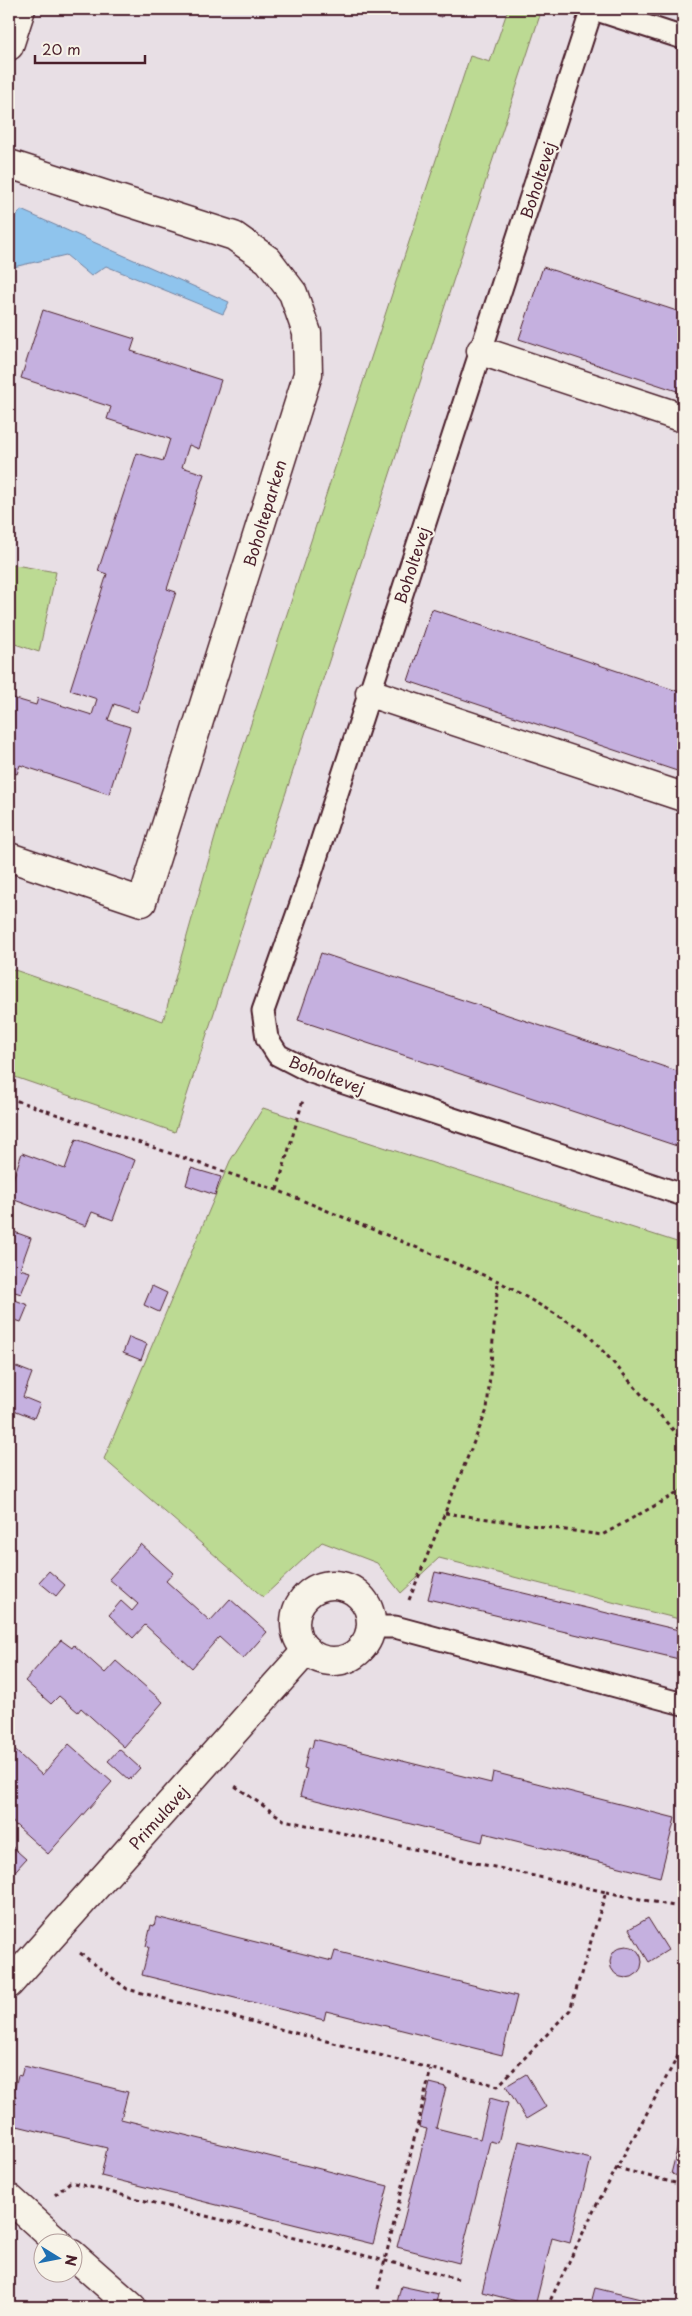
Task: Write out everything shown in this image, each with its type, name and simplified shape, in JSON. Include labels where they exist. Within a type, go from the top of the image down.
[{"type":"street","points":[[9,46],[21,9]]},
{"type":"street","name":"Boholteparken","points":[[9,164],[234,236],[268,260],[293,293],[307,332],[308,374],[142,902],[9,857]]},
{"type":"street","points":[[481,351],[683,418]]},
{"type":"street","points":[[370,693],[683,797]]},
{"type":"street","points":[[332,1585],[354,1591],[364,1601],[383,1627],[355,1654],[348,1657],[327,1660],[307,1650],[296,1631],[296,1616],[301,1603],[318,1588],[332,1585]]},
{"type":"street","name":"Primulavej","points":[[9,1984],[307,1650]]},
{"type":"street","points":[[9,2198],[49,2234]]},
{"type":"street","points":[[82,2263],[132,2307]]},
{"type":"lane","name":"Boholtevej","points":[[683,38],[593,9],[302,901],[263,1011],[266,1038],[278,1055],[311,1072],[683,1195]]},
{"type":"lane","points":[[383,1627],[683,1704]]},
{"type":"path","points":[[277,1190],[311,1072]]},
{"type":"path","points":[[9,1098],[277,1190],[498,1281],[585,1331],[683,1441]]},
{"type":"path","points":[[383,1627],[445,1513],[487,1410],[498,1281]]},
{"type":"path","points":[[445,1513],[602,1535],[683,1490]]},
{"type":"path","points":[[205,1765],[284,1820],[683,1908]]},
{"type":"path","points":[[54,1933],[127,1988],[498,2086],[570,2010],[606,1892]]},
{"type":"path","points":[[547,2307],[617,2168],[683,2047]]},
{"type":"path","points":[[378,2289],[431,2069]]},
{"type":"path","points":[[617,2168],[683,2185]]},
{"type":"path","points":[[31,2218],[70,2182],[458,2279]]},
{"type":"green space","points":[[508,9],[542,9],[175,1132],[9,1075],[9,968],[163,1021],[223,809],[470,56],[490,62]]},
{"type":"green space","points":[[9,564],[56,572],[39,652],[9,642]]},
{"type":"green space","points":[[263,1108],[683,1244],[683,1620],[439,1558],[401,1593],[377,1563],[322,1542],[263,1597],[104,1459],[230,1161]]},
{"type":"water","points":[[21,210],[229,302],[223,314],[106,266],[91,276],[66,255],[9,268],[9,226]]},
{"type":"building","points":[[417,9],[445,9],[442,17]]},
{"type":"building","points":[[543,267],[683,313],[683,393],[519,339]]},
{"type":"building","points":[[43,310],[135,339],[131,351],[221,380],[199,449],[189,445],[182,467],[204,474],[167,589],[176,592],[137,712],[114,704],[108,720],[130,727],[109,794],[20,765],[17,774],[9,771],[9,697],[36,705],[38,698],[92,715],[97,699],[70,690],[107,574],[98,571],[137,453],[163,461],[170,439],[107,419],[111,407],[21,378]]},
{"type":"building","points":[[432,609],[683,693],[683,773],[408,681]]},
{"type":"building","points":[[321,953],[683,1073],[683,1148],[298,1020]]},
{"type":"building","points":[[76,1139],[135,1160],[113,1220],[92,1212],[86,1226],[9,1198],[9,1191],[22,1153],[65,1169]]},
{"type":"building","points":[[191,1168],[221,1177],[215,1195],[186,1185]]},
{"type":"building","points":[[9,1211],[15,1213],[9,1230]]},
{"type":"building","points":[[9,1230],[31,1238],[20,1269],[30,1272],[21,1294],[12,1291],[10,1298],[28,1305],[21,1322],[9,1318]]},
{"type":"building","points":[[152,1286],[167,1293],[159,1312],[144,1305]]},
{"type":"building","points":[[129,1337],[147,1344],[141,1360],[123,1353]]},
{"type":"building","points":[[9,1364],[32,1373],[23,1397],[40,1404],[34,1418],[9,1408]]},
{"type":"building","points":[[141,1544],[173,1573],[166,1581],[210,1621],[230,1599],[267,1632],[243,1659],[219,1637],[192,1668],[145,1625],[133,1638],[109,1615],[121,1601],[132,1611],[138,1604],[109,1579]]},
{"type":"building","points":[[49,1571],[65,1585],[56,1596],[39,1582]]},
{"type":"building","points":[[435,1572],[683,1631],[683,1660],[428,1599]]},
{"type":"building","points":[[61,1640],[72,1648],[74,1645],[105,1673],[116,1661],[163,1702],[124,1747],[81,1708],[78,1712],[59,1696],[51,1704],[25,1681]]},
{"type":"building","points":[[314,1739],[491,1783],[493,1772],[675,1818],[660,1877],[484,1833],[482,1842],[300,1796],[307,1769],[304,1768],[309,1747],[312,1748]]},
{"type":"building","points":[[69,1744],[112,1782],[48,1854],[9,1819],[9,1745],[42,1775]]},
{"type":"building","points":[[119,1749],[140,1768],[129,1780],[108,1761]]},
{"type":"building","points":[[9,1844],[26,1859],[9,1878]]},
{"type":"building","points":[[156,1917],[332,1961],[335,1951],[517,1996],[502,2055],[326,2011],[324,2020],[142,1975],[149,1947],[146,1946],[151,1925],[154,1926]]},
{"type":"building","points":[[648,1918],[668,1950],[649,1962],[629,1929]]},
{"type":"building","points":[[626,1946],[632,1947],[637,1951],[641,1956],[641,1968],[637,1973],[632,1977],[626,1978],[620,1977],[615,1973],[611,1968],[610,1962],[611,1956],[615,1951],[620,1947]]},
{"type":"building","points":[[24,2066],[128,2092],[121,2119],[388,2186],[373,2244],[101,2176],[107,2148],[9,2124],[16,2096],[13,2095],[18,2075],[21,2076]]},
{"type":"building","points":[[526,2074],[546,2107],[526,2119],[506,2086]]},
{"type":"building","points":[[430,2083],[446,2087],[436,2128],[480,2139],[490,2098],[508,2103],[498,2143],[490,2141],[459,2263],[397,2247],[427,2129],[419,2127]]},
{"type":"building","points":[[683,2126],[683,2177],[671,2174]]},
{"type":"building","points":[[519,2141],[591,2159],[570,2243],[552,2238],[535,2306],[482,2292]]},
{"type":"building","points":[[401,2286],[438,2294],[435,2307],[396,2307]]},
{"type":"building","points":[[595,2288],[674,2307],[590,2307]]}]
